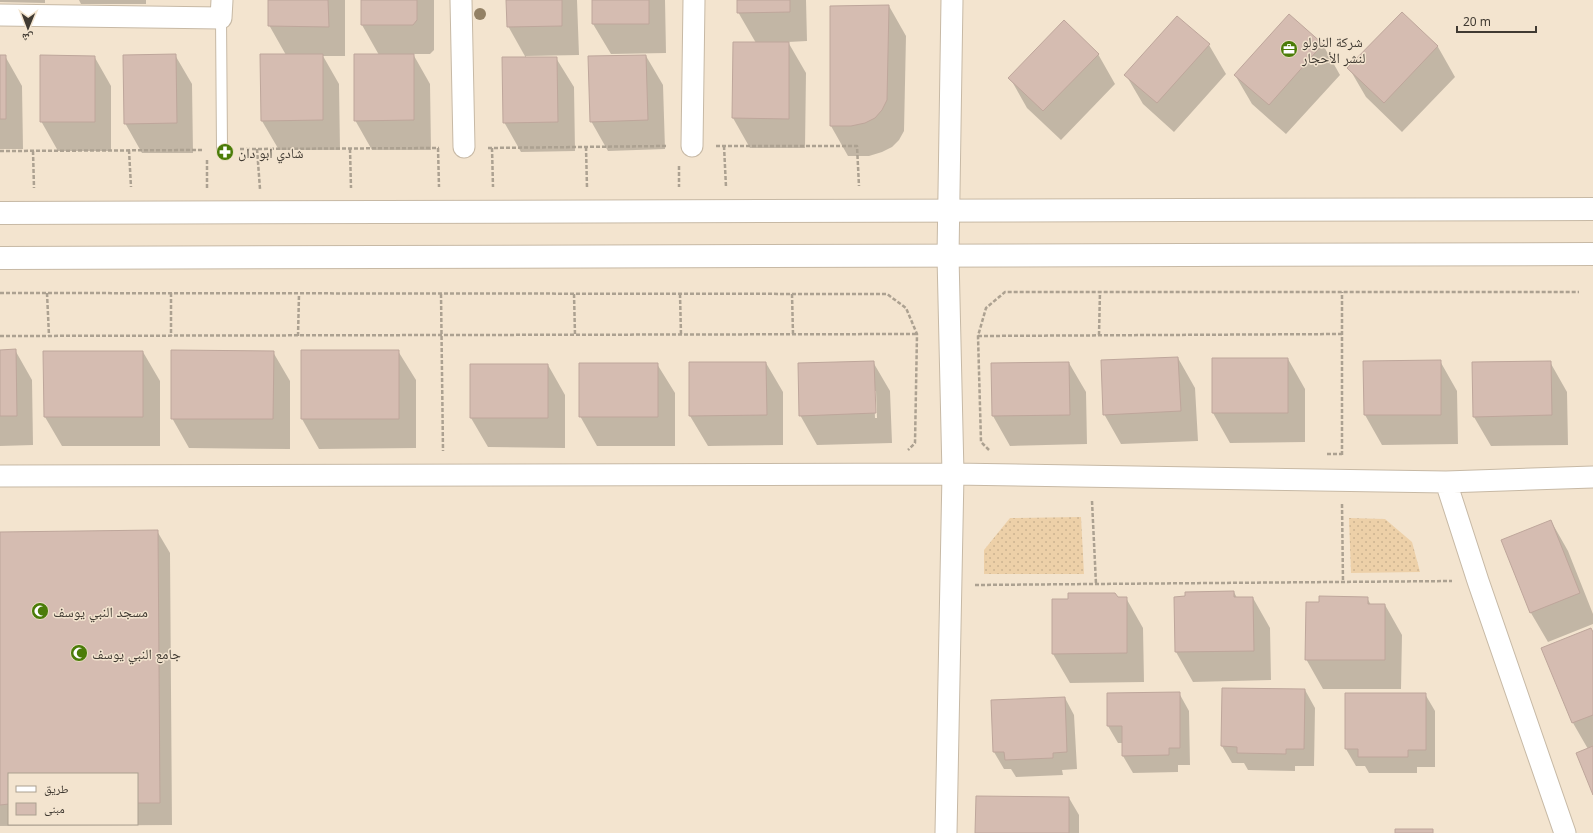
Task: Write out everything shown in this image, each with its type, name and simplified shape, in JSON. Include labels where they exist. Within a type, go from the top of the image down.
[{"type":"street","points":[[461,0],[464,148]]},
{"type":"street","points":[[685,146],[694,0]]},
{"type":"street","points":[[946,833],[953,474],[948,256],[952,0]]},
{"type":"street","points":[[0,15],[222,9]]},
{"type":"street","points":[[0,212],[1593,209]]},
{"type":"street","points":[[0,258],[1593,254]]},
{"type":"street","points":[[0,476],[953,474],[1446,482],[1593,476]]},
{"type":"street","points":[[1446,482],[1478,581],[1565,833]]},
{"type":"lane","points":[[222,9],[222,149]]},
{"type":"path","points":[[586,146],[588,190]]},
{"type":"path","points":[[0,151],[586,146],[857,146]]},
{"type":"path","points":[[679,190],[685,146]]},
{"type":"path","points":[[724,146],[726,190]]},
{"type":"path","points":[[438,148],[440,190]]},
{"type":"path","points":[[492,148],[494,190]]},
{"type":"path","points":[[257,149],[260,197]]},
{"type":"path","points":[[350,149],[351,190]]},
{"type":"path","points":[[129,150],[131,189]]},
{"type":"path","points":[[207,150],[207,197]]},
{"type":"path","points":[[33,151],[34,189]]},
{"type":"path","points":[[990,451],[981,442],[978,336],[986,308],[1005,292],[1579,292]]},
{"type":"path","points":[[1099,335],[1100,292]]},
{"type":"path","points":[[1342,292],[1343,334],[1341,480],[1343,582]]},
{"type":"path","points":[[0,293],[887,294],[906,308],[917,334],[915,443],[904,452]]},
{"type":"path","points":[[46,293],[49,336]]},
{"type":"path","points":[[171,293],[171,336]]},
{"type":"path","points":[[298,336],[299,294]]},
{"type":"path","points":[[441,294],[443,456]]},
{"type":"path","points":[[574,294],[575,335]]},
{"type":"path","points":[[680,294],[681,335]]},
{"type":"path","points":[[792,294],[793,334]]},
{"type":"path","points":[[0,336],[917,334]]},
{"type":"path","points":[[978,336],[1343,334]]},
{"type":"path","points":[[1326,454],[1342,454]]},
{"type":"path","points":[[1090,476],[1096,584]]},
{"type":"path","points":[[951,585],[1478,581]]},
{"type":"shaded area","points":[[1081,517],[1084,574],[984,574],[984,550],[1010,518]]},
{"type":"shaded area","points":[[1349,518],[1385,519],[1412,542],[1420,572],[1351,573]]},
{"type":"building","points":[[268,0],[328,0],[329,27],[268,26]]},
{"type":"building","points":[[361,0],[417,0],[417,20],[413,25],[361,25]]},
{"type":"building","points":[[506,0],[562,0],[562,26],[507,27]]},
{"type":"building","points":[[592,0],[649,0],[649,24],[592,24]]},
{"type":"building","points":[[737,0],[790,0],[790,12],[737,13]]},
{"type":"building","points":[[889,5],[887,100],[882,110],[875,118],[865,123],[851,126],[830,126],[830,6]]},
{"type":"building","points":[[1402,12],[1438,46],[1384,103],[1347,68]]},
{"type":"building","points":[[1289,14],[1323,44],[1269,105],[1234,75]]},
{"type":"building","points":[[1177,16],[1210,44],[1157,103],[1124,75]]},
{"type":"building","points":[[1064,20],[1099,54],[1043,111],[1008,78]]},
{"type":"building","points":[[733,42],[789,42],[789,119],[732,118]]},
{"type":"building","points":[[176,54],[177,123],[124,124],[123,55]]},
{"type":"building","points":[[260,54],[323,54],[323,120],[261,121]]},
{"type":"building","points":[[354,54],[414,54],[414,120],[354,121]]},
{"type":"building","points":[[0,55],[6,55],[6,119],[0,119]]},
{"type":"building","points":[[40,55],[95,56],[95,122],[40,122]]},
{"type":"building","points":[[646,55],[648,120],[590,122],[588,56]]},
{"type":"building","points":[[502,57],[557,57],[558,122],[503,123]]},
{"type":"building","points":[[16,349],[17,416],[0,416],[0,350]]},
{"type":"building","points":[[171,350],[274,351],[273,419],[171,419]]},
{"type":"building","points":[[301,350],[399,350],[399,419],[301,419]]},
{"type":"building","points":[[43,351],[143,351],[143,417],[44,417]]},
{"type":"building","points":[[1178,357],[1181,411],[1103,415],[1101,360]]},
{"type":"building","points":[[1212,358],[1288,358],[1288,413],[1212,413]]},
{"type":"building","points":[[1441,360],[1441,415],[1364,415],[1363,361]]},
{"type":"building","points":[[874,361],[876,413],[799,416],[798,363]]},
{"type":"building","points":[[1551,361],[1552,415],[1473,417],[1472,362]]},
{"type":"building","points":[[689,362],[766,362],[767,415],[689,416]]},
{"type":"building","points":[[1069,362],[1070,415],[992,416],[991,363]]},
{"type":"building","points":[[579,363],[658,363],[658,417],[579,417]]},
{"type":"building","points":[[470,364],[548,364],[548,418],[470,418]]},
{"type":"building","points":[[1551,520],[1580,593],[1530,613],[1501,540]]},
{"type":"building","name":"جامع النبي يوسف","points":[[158,530],[160,803],[138,803],[138,773],[8,773],[8,804],[0,805],[0,532]]},
{"type":"building","points":[[1234,591],[1234,597],[1253,597],[1254,651],[1175,652],[1174,597],[1185,596],[1185,592]]},
{"type":"building","points":[[1068,593],[1115,593],[1118,597],[1127,597],[1127,653],[1052,654],[1052,599],[1068,599]]},
{"type":"building","points":[[1319,596],[1368,597],[1368,604],[1385,604],[1385,660],[1305,660],[1306,602],[1319,602]]},
{"type":"building","points":[[1591,628],[1593,632],[1593,715],[1572,723],[1541,648]]},
{"type":"building","points":[[1222,688],[1305,689],[1304,749],[1286,749],[1286,754],[1237,753],[1237,747],[1221,746]]},
{"type":"building","points":[[1180,692],[1180,748],[1169,748],[1169,755],[1122,756],[1122,726],[1107,726],[1107,693]]},
{"type":"building","points":[[1345,693],[1426,693],[1426,750],[1408,750],[1408,757],[1358,757],[1358,749],[1345,749]]},
{"type":"building","points":[[1065,697],[1067,752],[1053,753],[1053,758],[1005,760],[1004,752],[993,752],[991,700]]},
{"type":"building","points":[[1593,746],[1593,795],[1576,753]]},
{"type":"building","points":[[976,796],[1069,797],[1069,833],[975,833]]},
{"type":"building","points":[[1395,829],[1433,829],[1433,833],[1395,833]]},
{"type":"place","name":"شركة الناولو لنشر الأحجار","points":[[1289,49]]},
{"type":"place","name":"شادي ابو دان","points":[[225,152]]},
{"type":"place","name":"مسجد النبي يوسف","points":[[40,611]]},
{"type":"place","name":"جامع النبي يوسف","points":[[79,653]]}]
